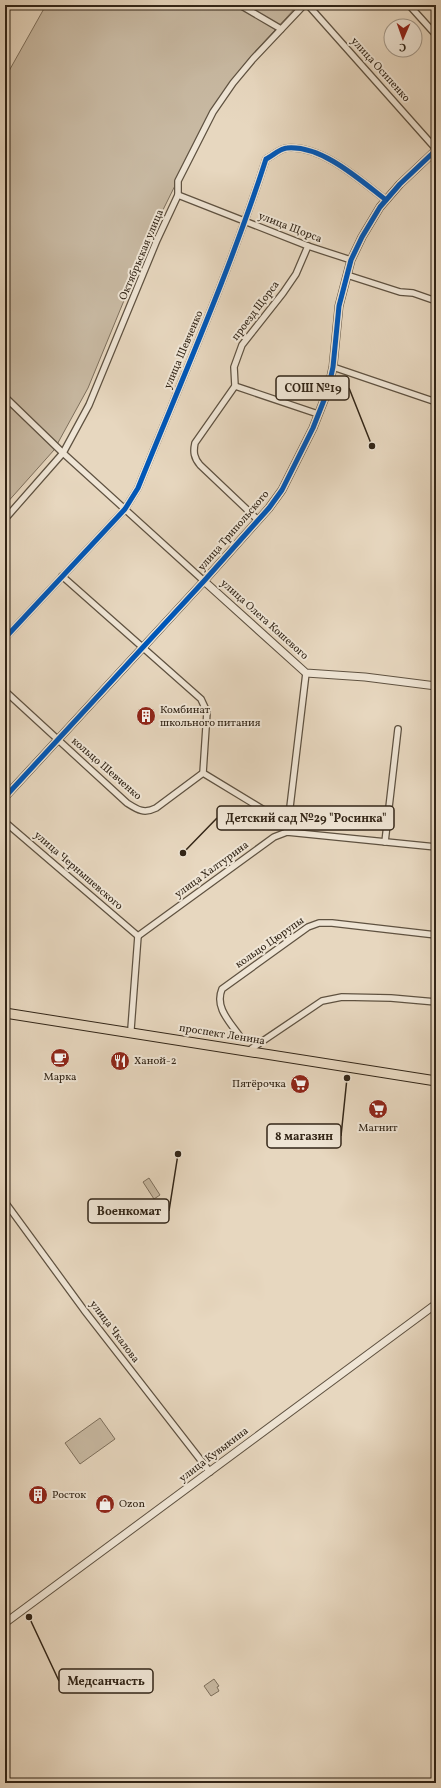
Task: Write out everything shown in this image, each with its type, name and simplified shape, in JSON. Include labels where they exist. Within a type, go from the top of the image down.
[{"type":"main road","name":"проспект Ленина","points":[[5,1013],[436,1081]]},
{"type":"street","points":[[240,5],[281,29]]},
{"type":"street","name":"Октябрьская улица","points":[[5,519],[63,453],[89,405],[157,240],[178,195],[178,181],[213,112],[233,83],[304,5]]},
{"type":"street","name":"улица Осипенко","points":[[308,5],[436,149]]},
{"type":"street","points":[[409,5],[436,36]]},
{"type":"street","name":"улица Шевченко","points":[[5,638],[125,509],[138,488],[246,222],[266,159],[286,148],[304,149],[339,165],[386,200]]},
{"type":"street","name":"улица Трипольского","points":[[5,797],[142,646],[204,581],[258,520],[282,490],[328,390],[333,367],[339,306],[351,260],[362,237],[386,200],[436,149]]},
{"type":"street","name":"улица Щорса","points":[[178,195],[308,246],[351,260]]},
{"type":"street","name":"проезд Щорса","points":[[235,386],[234,367],[242,345],[288,286],[296,274],[308,246]]},
{"type":"street","points":[[347,275],[400,292],[413,293],[436,301]]},
{"type":"street","points":[[333,367],[436,402]]},
{"type":"street","points":[[258,520],[200,465],[194,455],[195,444],[235,386],[318,414]]},
{"type":"street","name":"улица Олега Кошевого","points":[[5,397],[63,453],[306,673],[366,677],[436,686]]},
{"type":"street","points":[[62,576],[201,699],[207,712],[203,773],[287,824]]},
{"type":"street","points":[[306,673],[287,832],[436,847]]},
{"type":"street","name":"кольцо Шевченко","points":[[5,691],[127,803],[139,811],[148,812],[156,808],[203,773]]},
{"type":"street","points":[[385,842],[398,729]]},
{"type":"street","name":"улица Чернышевского","points":[[5,822],[138,936]]},
{"type":"street","name":"улица Халтурина","points":[[138,936],[274,837],[287,832]]},
{"type":"street","name":"кольцо Цюрупы","points":[[241,1038],[225,1016],[220,1006],[220,995],[222,989],[308,927],[319,923],[332,923],[436,935]]},
{"type":"street","points":[[130,1029],[138,936]]},
{"type":"street","points":[[248,1051],[322,1002],[342,997],[391,998],[436,1002]]},
{"type":"street","name":"улица Чкалова","points":[[5,1202],[84,1310],[210,1472]]},
{"type":"street","name":"улица Кувыкина","points":[[5,1623],[436,1304]]},
{"type":"shaded area","points":[[46,5],[298,5],[251,56],[231,81],[212,111],[153,230],[88,388],[54,450],[5,505],[5,78]]},
{"type":"shaded area","points":[[149,1178],[160,1195],[154,1199],[143,1182]]},
{"type":"shaded area","points":[[100,1418],[115,1439],[80,1464],[65,1443]]},
{"type":"shaded area","points":[[214,1679],[219,1686],[217,1687],[219,1691],[211,1696],[204,1686]]},
{"type":"cycle path","points":[[5,638],[125,509],[138,488],[221,284],[266,159],[285,148],[314,152],[340,165],[386,200]]},
{"type":"cycle path","points":[[5,797],[204,581],[269,508],[282,490],[313,428],[328,390],[333,367],[339,306],[351,260],[362,237],[380,207],[400,184],[436,150]]},
{"type":"place","name":"СОШ №19","points":[[372,446]]},
{"type":"place","name":"Комбинат школьного питания","points":[[146,716]]},
{"type":"place","name":"Детский сад №29 \"Росинка\"","points":[[183,853]]},
{"type":"place","name":"Марка","points":[[60,1058]]},
{"type":"place","name":"Ханой-2","points":[[120,1061]]},
{"type":"place","name":"8 магазин","points":[[347,1078]]},
{"type":"place","name":"Пятёрочка","points":[[300,1084]]},
{"type":"place","name":"Магнит","points":[[378,1109]]},
{"type":"place","name":"Военкомат","points":[[178,1154]]},
{"type":"place","name":"Росток","points":[[38,1495]]},
{"type":"place","name":"Ozon","points":[[105,1504]]},
{"type":"place","name":"Медсанчасть","points":[[29,1617]]}]
